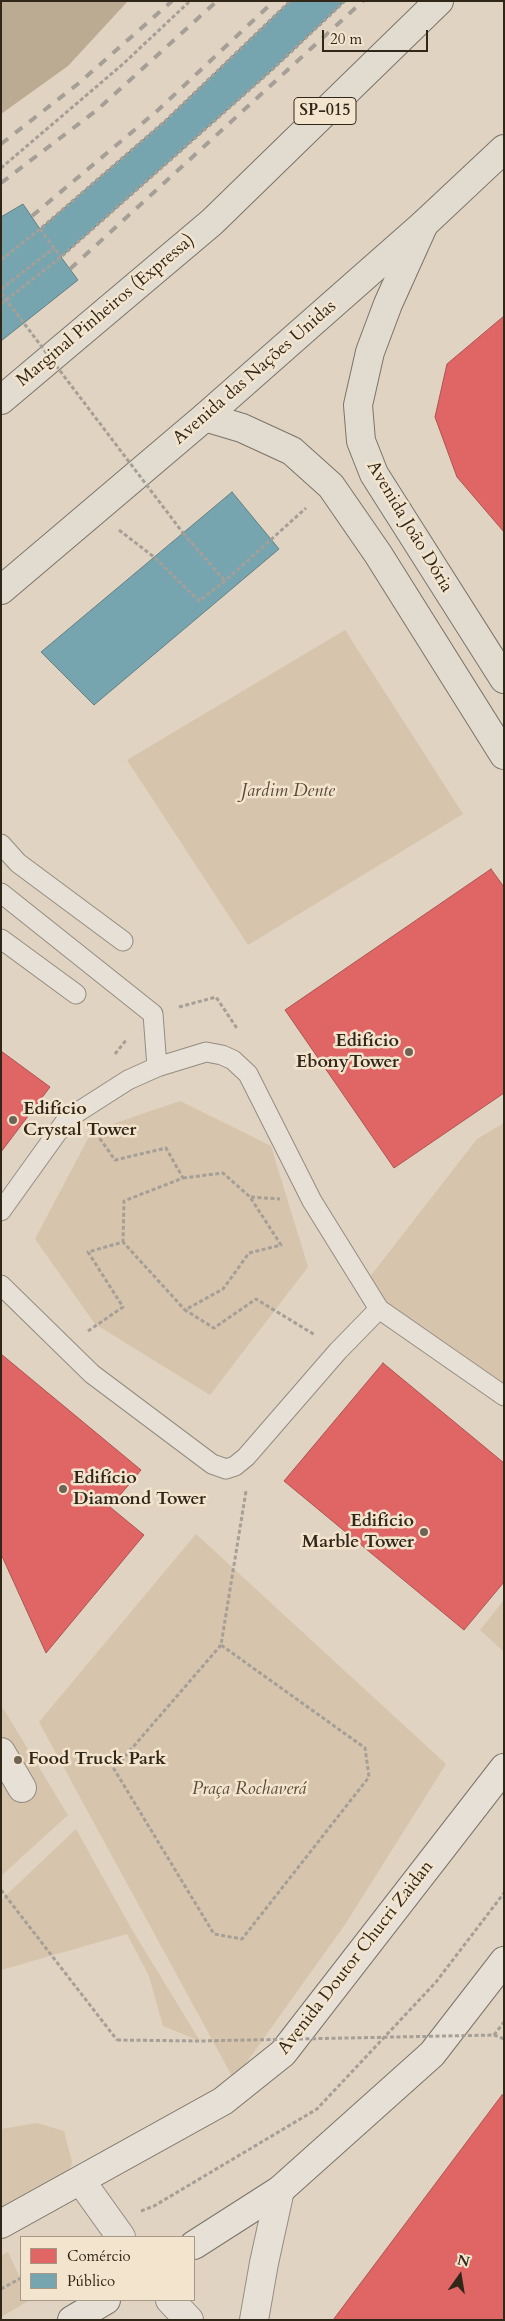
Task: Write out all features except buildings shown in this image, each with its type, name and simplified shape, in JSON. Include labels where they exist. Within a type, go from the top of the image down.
[{"type":"main road","name":"Marginal Pinheiros (Expressa)","points":[[1,400],[212,222],[439,1]]},
{"type":"main road","name":"Avenida das Nações Unidas","points":[[1,590],[205,417],[424,224],[504,150]]},
{"type":"main road","name":"Avenida João Dória","points":[[424,224],[388,304],[370,352],[358,405],[361,441],[374,474],[504,679]]},
{"type":"main road","points":[[205,417],[242,428],[292,451],[331,486],[378,554],[504,755]]},
{"type":"main road","points":[[1,1752],[22,1788]]},
{"type":"main road","name":"Avenida Doutor Chucri Zaidan","points":[[1,2224],[228,2098],[283,2052],[504,1768]]},
{"type":"main road","points":[[195,2244],[280,2190],[432,2054],[504,1961]]},
{"type":"main road","points":[[81,2180],[117,2232]]},
{"type":"main road","points":[[254,2320],[280,2190]]},
{"type":"main road","points":[[72,2320],[104,2301]]},
{"type":"main road","points":[[171,2301],[189,2320]]},
{"type":"lane","points":[[1,844],[18,863],[124,940]]},
{"type":"lane","points":[[1,893],[153,1014],[157,1067]]},
{"type":"lane","points":[[1,939],[76,994]]},
{"type":"lane","points":[[1,1211],[67,1118],[128,1080],[157,1067],[206,1052],[222,1055],[233,1060],[248,1074],[312,1201],[379,1309],[504,1396]]},
{"type":"lane","points":[[1,1285],[92,1374],[212,1464],[222,1469],[235,1466],[253,1449],[338,1351],[379,1309]]},
{"type":"path","points":[[1,168],[123,64],[190,1]]},
{"type":"path","points":[[1,260],[40,229],[165,121],[290,1]]},
{"type":"path","points":[[1,304],[61,258],[272,70],[345,1]]},
{"type":"path","points":[[40,229],[61,258]]},
{"type":"path","points":[[54,248],[1,291],[182,533],[225,581]]},
{"type":"path","points":[[93,511],[154,557],[199,601],[225,581],[331,486]]},
{"type":"path","points":[[112,1058],[134,1028],[153,1014],[216,997],[242,1036]]},
{"type":"path","points":[[81,1111],[116,1160],[166,1148],[183,1178]]},
{"type":"path","points":[[185,1310],[223,1289],[249,1253],[281,1246],[250,1197],[223,1173],[183,1178],[124,1201],[123,1242],[185,1310],[214,1328],[256,1299],[338,1351]]},
{"type":"path","points":[[64,1347],[123,1307],[88,1252],[123,1242]]},
{"type":"path","points":[[221,1645],[366,1748],[369,1777],[242,1939],[214,1934],[114,1770],[221,1645],[253,1449]]},
{"type":"path","points":[[1,1890],[117,2040],[200,2041],[494,2035],[504,2039]]},
{"type":"path","points":[[117,2232],[143,2209],[154,2206],[317,2109],[436,1982],[504,1893]]},
{"type":"path","points":[[494,2035],[504,2022]]},
{"type":"path","points":[[1,2289],[20,2279]]},
{"type":"green space","name":"Jardim Dente","points":[[345,630],[463,814],[248,945],[127,760]]},
{"type":"green space","points":[[180,1101],[271,1146],[308,1267],[210,1395],[95,1324],[35,1239],[92,1131]]},
{"type":"green space","points":[[504,1123],[504,1404],[362,1287],[477,1139]]},
{"type":"green space","name":"Praça Rochaverá","points":[[196,1534],[446,1764],[346,1923],[234,2080],[39,1722]]},
{"type":"green space","points":[[504,1600],[504,1652],[480,1630]]},
{"type":"green space","name":"Food Truck Park","points":[[1,1705],[68,1815],[1,1876]]},
{"type":"green space","points":[[76,1829],[131,1928],[200,2041],[163,2026],[149,1976],[127,1934],[1,1970],[1,1900]]},
{"type":"green space","points":[[37,2123],[64,2131],[72,2162],[64,2191],[1,2226],[1,2129]]},
{"type":"green space","points":[[8,2252],[20,2278],[20,2301],[28,2301],[1,2317],[1,2256]]},
{"type":"shaded area","points":[[1,1],[128,1],[68,66],[1,114]]},
{"type":"railway","points":[[1,144],[79,83],[172,1]]},
{"type":"railway","points":[[1,183],[97,110],[217,1]]},
{"type":"railway","points":[[32,216],[157,111],[274,1]]},
{"type":"railway","points":[[70,269],[363,1]]},
{"type":"place","name":"Edifício EbonyTower","points":[[409,1052]]},
{"type":"place","name":"Edifício Crystal Tower","points":[[13,1120]]},
{"type":"place","name":"Edifício Diamond Tower","points":[[63,1489]]},
{"type":"place","name":"Edifício Marble Tower","points":[[424,1532]]},
{"type":"place","name":"Food Truck Park","points":[[18,1760]]}]
